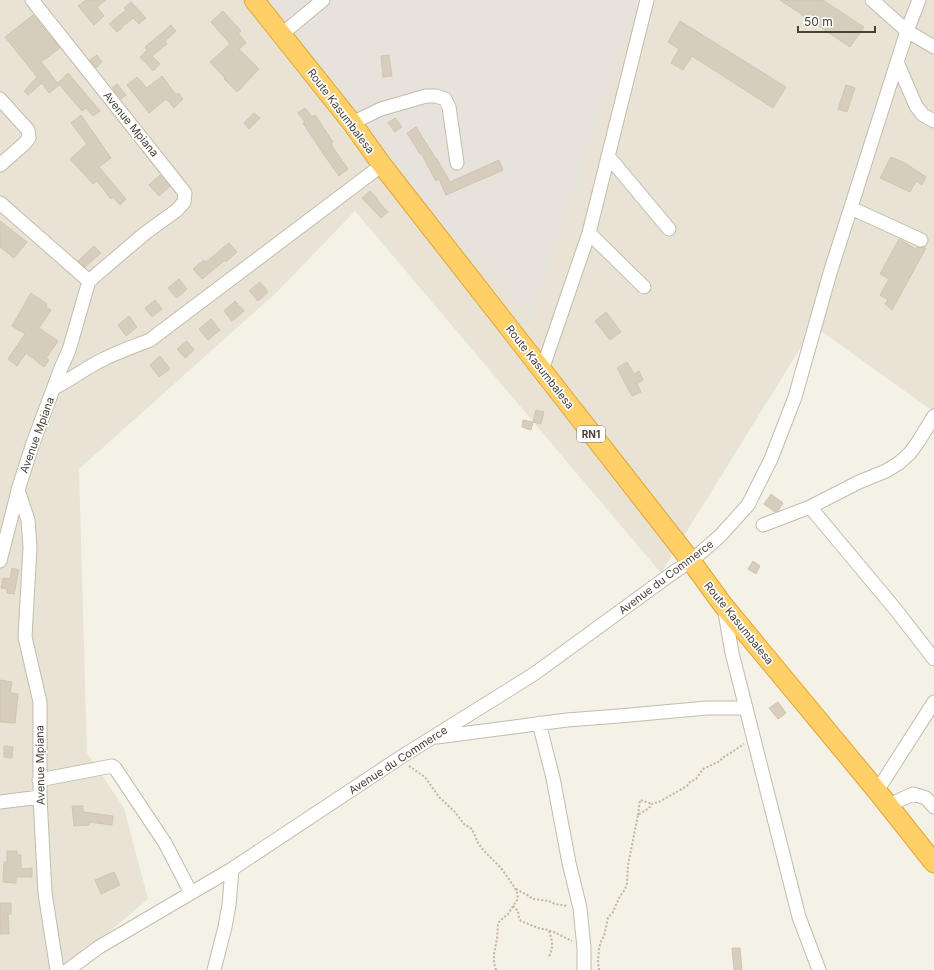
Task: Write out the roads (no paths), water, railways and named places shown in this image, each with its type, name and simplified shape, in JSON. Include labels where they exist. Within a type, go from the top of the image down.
[{"type":"highway","name":"Route Kasumbalesa","points":[[254,0],[352,122],[382,165],[724,605],[934,862]]},
{"type":"street","name":"Avenue Mpiana","points":[[32,0],[185,193],[184,202],[177,210],[144,234],[90,281],[69,350],[33,443],[18,490],[28,520],[30,546],[25,637],[40,702],[40,797],[45,893],[57,970]]},
{"type":"street","points":[[282,34],[323,0]]},
{"type":"street","points":[[542,370],[589,233],[647,0]]},
{"type":"street","points":[[872,0],[907,31],[934,47]]},
{"type":"street","name":"Avenue du Commerce","points":[[68,970],[99,947],[232,869],[401,757],[534,674],[691,561],[720,536],[748,505],[776,447],[795,397],[830,273],[907,31],[919,0]]},
{"type":"street","points":[[897,62],[916,106],[923,115],[934,122]]},
{"type":"street","points":[[352,122],[381,109],[426,96],[436,96],[445,100],[449,107],[457,162]]},
{"type":"street","points":[[0,100],[28,130],[29,138],[0,164]]},
{"type":"street","points":[[608,156],[669,229]]},
{"type":"street","points":[[54,388],[67,382],[85,369],[106,358],[150,340],[382,165]]},
{"type":"street","points":[[0,204],[90,281]]},
{"type":"street","points":[[851,208],[921,240]]},
{"type":"street","points":[[589,233],[644,287]]},
{"type":"street","points":[[763,525],[810,507],[858,482],[886,471],[899,463],[910,453],[934,416]]},
{"type":"street","points":[[0,561],[18,490]]},
{"type":"street","points":[[810,507],[934,658]]},
{"type":"street","points":[[724,605],[732,653],[798,917],[819,970]]},
{"type":"street","points":[[877,791],[934,702]]},
{"type":"street","points":[[432,737],[567,720],[707,708],[746,708]]},
{"type":"street","points":[[539,723],[553,778],[569,863],[580,908],[584,948],[584,970]]},
{"type":"street","points":[[40,780],[112,766],[115,768],[165,843],[191,893]]},
{"type":"street","points":[[889,806],[913,794],[926,798],[934,807]]},
{"type":"street","points":[[0,802],[40,797]]},
{"type":"street","points":[[214,970],[225,927],[232,869]]}]
